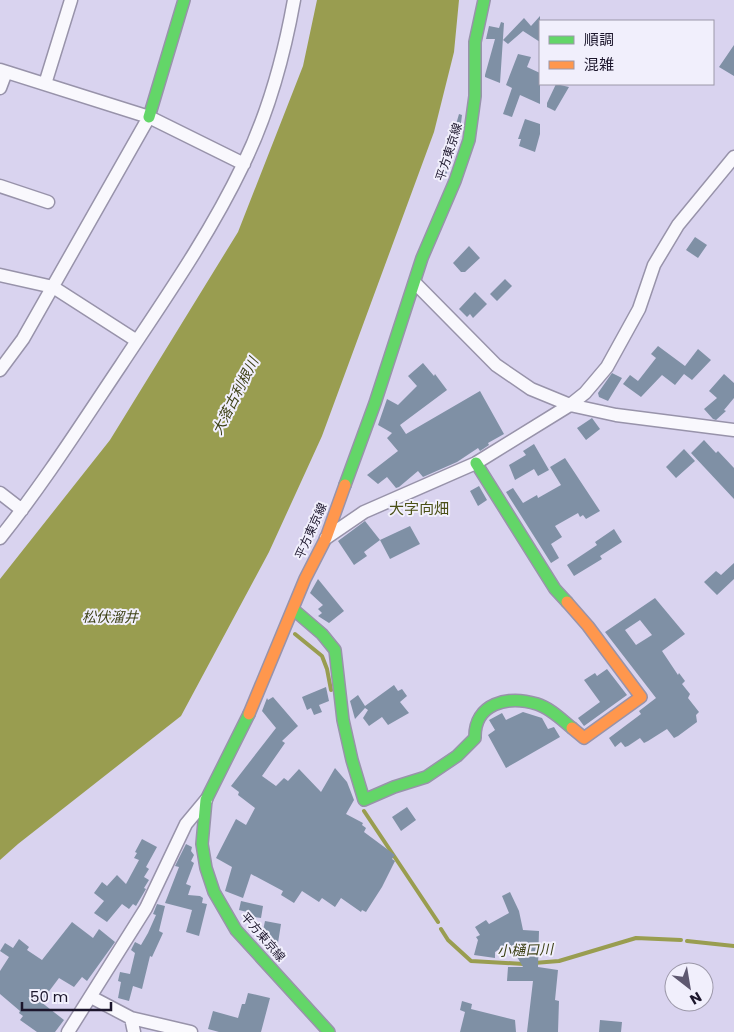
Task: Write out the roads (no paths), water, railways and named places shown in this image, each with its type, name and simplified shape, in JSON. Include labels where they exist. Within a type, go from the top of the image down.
[{"type":"main road","points":[[149,117],[184,0]]},
{"type":"main road","name":"平方東京線","points":[[329,1032],[236,930],[214,892],[206,868],[202,844],[206,800],[222,764],[253,706],[294,610],[305,579],[326,538],[422,258],[455,181],[469,140],[475,96],[475,42],[484,0]]},
{"type":"main road","points":[[294,610],[309,620],[335,649],[337,689],[346,740],[353,769],[364,800],[394,786],[426,777],[457,756],[475,738],[476,719],[484,711],[495,706],[521,700],[538,704],[584,738],[641,697],[588,626],[555,589],[476,463]]},
{"type":"street","points":[[45,84],[71,0]]},
{"type":"street","points":[[0,538],[22,510],[137,341],[200,244],[244,164],[278,69],[294,0]]},
{"type":"street","points":[[0,88],[3,71],[149,117],[244,164]]},
{"type":"street","points":[[2,365],[23,339],[149,117]]},
{"type":"street","points":[[326,538],[364,512],[476,463],[570,405],[585,393],[607,367],[639,309],[654,265],[678,225],[734,157]]},
{"type":"street","points":[[0,186],[48,202]]},
{"type":"street","points":[[0,275],[53,287],[137,341]]},
{"type":"street","points":[[415,283],[496,365],[531,389],[570,405],[616,415],[734,430]]},
{"type":"street","points":[[0,493],[22,510]]},
{"type":"street","points":[[68,1032],[146,908],[186,824],[206,800]]},
{"type":"street","points":[[91,997],[131,1018],[191,1032]]},
{"type":"street","points":[[131,1018],[134,1032]]},
{"type":"water","name":"松伏溜井","points":[[317,0],[459,0],[454,52],[434,132],[322,436],[269,552],[181,716],[0,860],[0,579],[110,440],[238,232],[303,66]]},
{"type":"waterway","name":"小樋口川","points":[[295,634],[322,656],[327,669],[331,690]]},
{"type":"waterway","name":"小樋口川","points":[[364,811],[438,922]]},
{"type":"waterway","name":"小樋口川","points":[[441,929],[448,940],[471,961],[524,964]]},
{"type":"waterway","name":"小樋口川","points":[[534,963],[559,961],[636,938],[681,940]]},
{"type":"waterway","name":"小樋口川","points":[[687,941],[734,946]]},
{"type":"district","name":"大字向畑","points":[[419,509]]},
{"type":"water label","name":"大落古利根川","points":[[235,396]]}]
